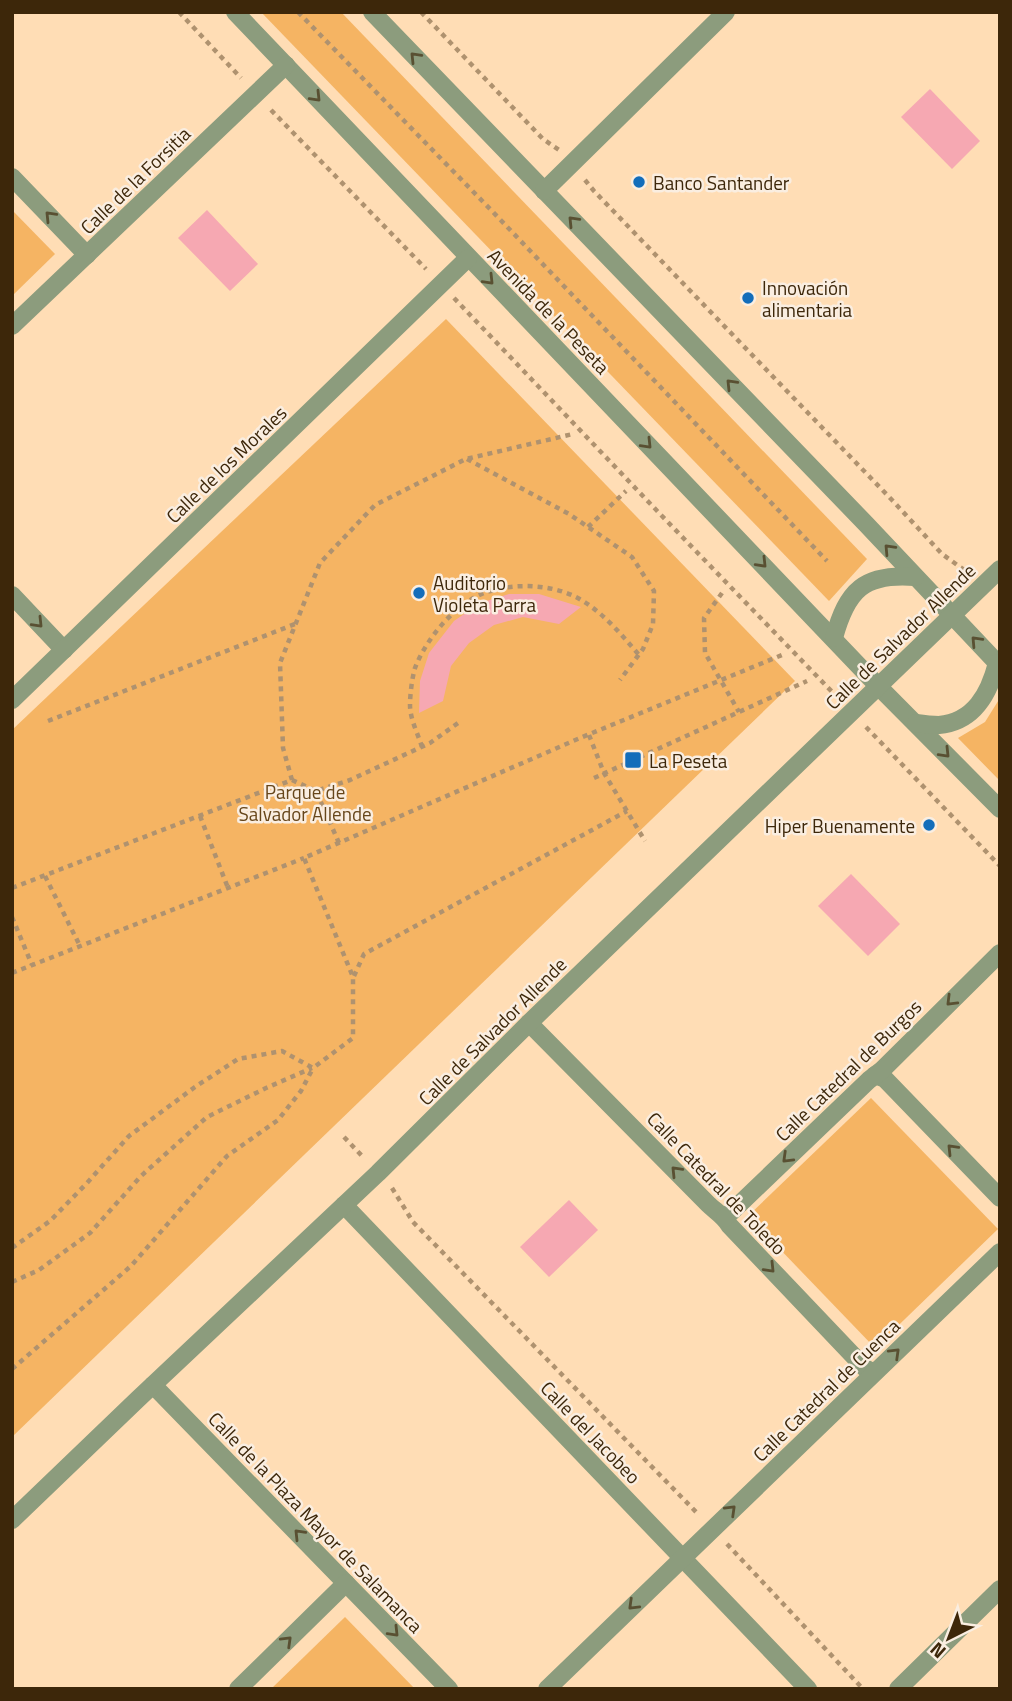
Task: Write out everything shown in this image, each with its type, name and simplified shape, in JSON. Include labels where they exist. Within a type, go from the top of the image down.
[{"type":"street","name":"Avenida de la Peseta","points":[[235,12],[879,687],[1000,809]]},
{"type":"street","points":[[372,12],[998,665],[985,697],[971,713],[959,720],[939,725],[916,723]]},
{"type":"street","points":[[544,191],[726,12]]},
{"type":"street","name":"Calle de la Forsitia","points":[[12,326],[286,65]]},
{"type":"street","points":[[12,177],[87,255]]},
{"type":"street","name":"Calle de los Morales","points":[[12,700],[468,258]]},
{"type":"street","name":"Calle de Salvador Allende","points":[[12,1520],[378,1173],[529,1023],[1000,569]]},
{"type":"street","points":[[834,638],[839,619],[861,586],[877,578],[915,576]]},
{"type":"street","points":[[12,595],[64,650]]},
{"type":"street","name":"Calle Catedral de Burgos","points":[[725,1218],[1000,953]]},
{"type":"street","name":"Calle Catedral de Toledo","points":[[529,1023],[719,1215],[725,1218],[866,1368],[875,1371]]},
{"type":"street","points":[[876,1075],[885,1079],[1000,1198]]},
{"type":"street","name":"Calle del Jacobeo","points":[[344,1205],[808,1689]]},
{"type":"street","name":"Calle Catedral de Cuenca","points":[[548,1689],[1000,1252]]},
{"type":"street","name":"Calle de la Plaza Mayor de Salamanca","points":[[153,1385],[449,1689]]},
{"type":"street","points":[[238,1689],[346,1583]]},
{"type":"street","points":[[898,1689],[1000,1589]]},
{"type":"path","points":[[179,12],[249,88]]},
{"type":"path","name":"Avenida de la Peseta","points":[[298,12],[827,562]]},
{"type":"path","points":[[421,12],[543,139],[557,148]]},
{"type":"path","points":[[269,108],[429,273]]},
{"type":"path","points":[[580,172],[594,191],[942,554],[962,568]]},
{"type":"path","points":[[454,298],[832,691]]},
{"type":"path","points":[[292,780],[283,748],[280,663],[320,563],[375,505],[466,459],[573,434]]},
{"type":"path","points":[[466,459],[569,514],[632,557],[654,591],[653,624],[643,649],[620,680]]},
{"type":"path","points":[[588,527],[626,491]]},
{"type":"path","points":[[422,747],[410,707],[414,671],[426,646],[442,626],[467,603],[486,592],[527,585],[554,589],[576,597],[604,616],[639,654]]},
{"type":"path","points":[[722,593],[704,618],[705,653],[739,712]]},
{"type":"path","points":[[48,721],[296,623]]},
{"type":"path","points":[[12,973],[304,859],[589,735],[782,655]]},
{"type":"path","points":[[594,778],[807,681]]},
{"type":"path","points":[[316,791],[350,780],[422,747],[458,723]]},
{"type":"path","points":[[871,733],[1000,866]]},
{"type":"path","points":[[589,735],[604,774],[645,841]]},
{"type":"path","points":[[12,888],[292,780],[316,791],[340,843]]},
{"type":"path","points":[[12,1282],[39,1270],[90,1233],[141,1176],[207,1117],[313,1068],[353,1038],[354,977],[364,954],[627,811]]},
{"type":"path","points":[[200,816],[228,888]]},
{"type":"path","points":[[304,859],[354,977]]},
{"type":"path","points":[[45,876],[80,946]]},
{"type":"path","points":[[12,917],[32,965]]},
{"type":"path","points":[[12,1248],[50,1221],[129,1136],[238,1059],[282,1051],[313,1068]]},
{"type":"path","points":[[12,1369],[131,1266],[227,1156],[278,1119],[301,1091],[313,1068]]},
{"type":"path","points":[[344,1137],[360,1153]]},
{"type":"path","points":[[394,1191],[414,1222],[705,1520]]},
{"type":"path","points":[[722,1538],[863,1689]]},
{"type":"green space","points":[[261,12],[341,12],[867,559],[829,601]]},
{"type":"green space","points":[[12,210],[55,254],[12,296]]},
{"type":"green space","name":"Parque de Salvador Allende","points":[[446,319],[795,681],[12,1437],[12,730]]},
{"type":"green space","points":[[1000,698],[1000,781],[958,738],[985,722]]},
{"type":"green space","points":[[871,1098],[998,1229],[875,1348],[748,1216]]},
{"type":"green space","points":[[345,1617],[415,1689],[271,1689]]},
{"type":"shaded area","points":[[930,89],[980,141],[952,169],[901,117]]},
{"type":"shaded area","points":[[207,210],[258,264],[230,291],[178,238]]},
{"type":"shaded area","points":[[509,594],[539,594],[581,607],[559,624],[523,617],[494,625],[469,643],[451,666],[443,701],[419,713],[420,681],[429,653],[454,621],[480,603]]},
{"type":"shaded area","points":[[851,874],[900,924],[868,956],[818,906]]},
{"type":"shaded area","points":[[569,1200],[598,1230],[549,1277],[520,1247]]},
{"type":"place","name":"Banco Santander","points":[[639,182]]},
{"type":"place","name":"Innovación alimentaria","points":[[748,298]]},
{"type":"place","name":"Auditorio Violeta Parra","points":[[419,593]]},
{"type":"place","name":"La Peseta","points":[[633,760]]},
{"type":"place","name":"Hiper Buenamente","points":[[929,825]]}]
